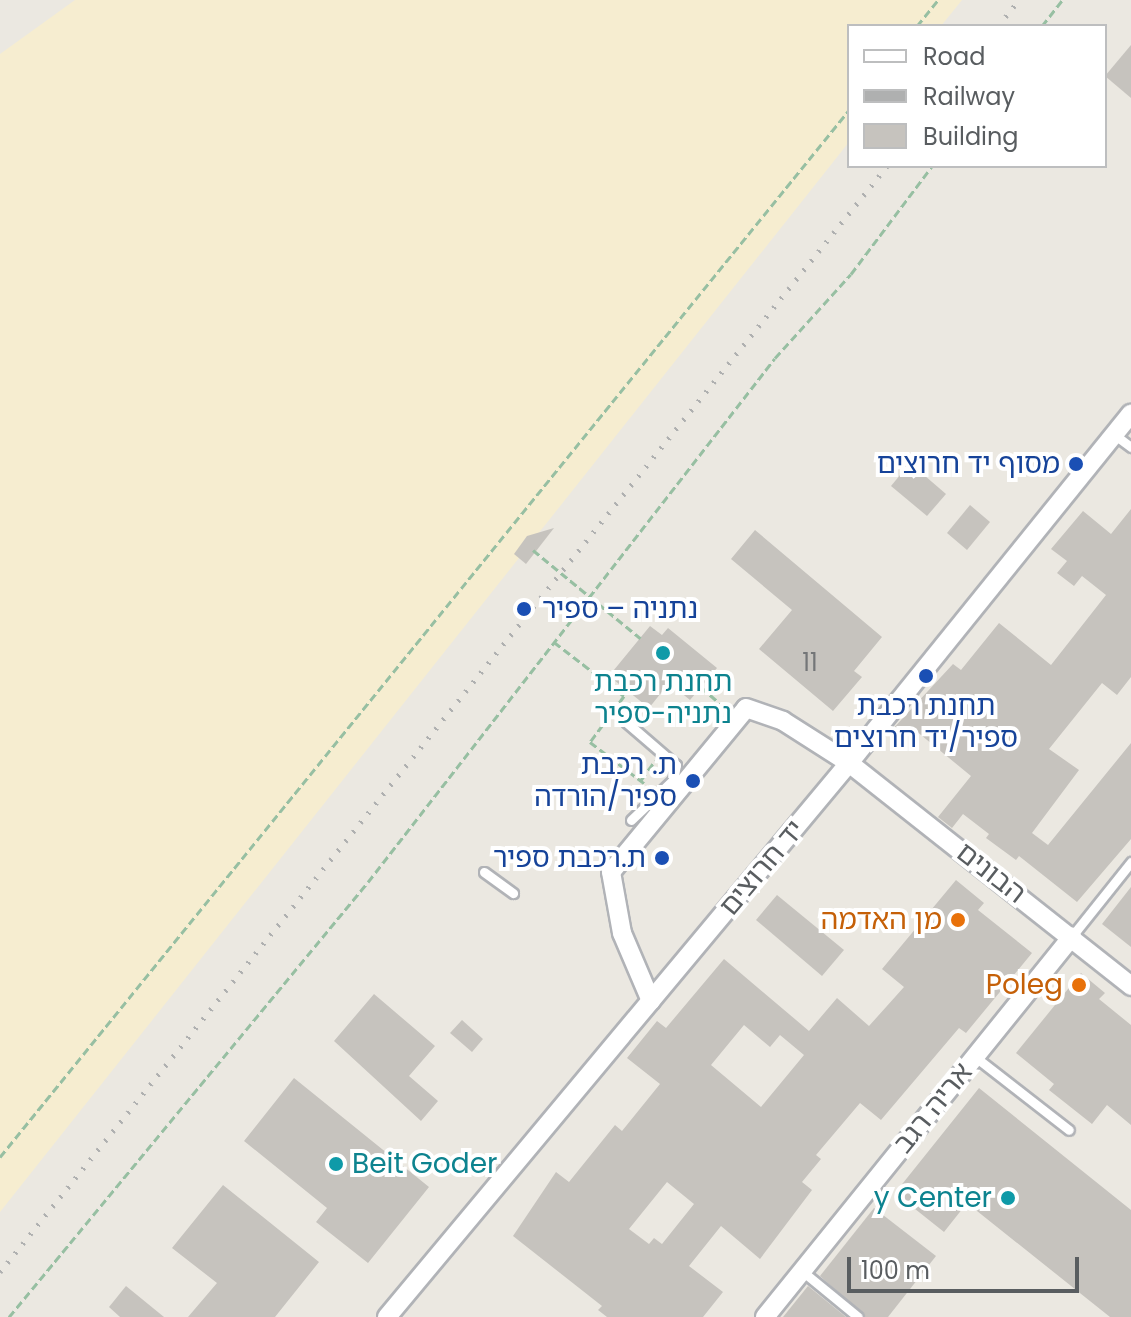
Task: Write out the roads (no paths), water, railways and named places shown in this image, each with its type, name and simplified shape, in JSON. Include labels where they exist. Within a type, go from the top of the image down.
[{"type":"street","name":"יד חרוצים","points":[[392,1315],[849,763],[1131,414]]},
{"type":"street","name":"הבונים","points":[[651,1001],[622,933],[611,872],[746,708],[783,721],[849,763],[1072,936],[1131,986]]},
{"type":"street","name":"אריה רגב","points":[[765,1317],[1072,936]]},
{"type":"lane","points":[[1115,435],[1131,447]]},
{"type":"lane","points":[[626,722],[663,750],[676,765],[673,780],[656,792],[631,820]]},
{"type":"lane","points":[[1072,936],[1131,862]]},
{"type":"lane","points":[[484,872],[513,893]]},
{"type":"lane","points":[[974,1056],[1069,1130]]},
{"type":"lane","points":[[802,1271],[858,1317]]},
{"type":"railway","points":[[1000,24],[1019,0]]},
{"type":"railway","points":[[0,1272],[885,168]]},
{"type":"place","name":"מסוף יד חרוצים","points":[[1076,464]]},
{"type":"place","name":"נתניה – ספיר","points":[[524,609]]},
{"type":"place","name":"תחנת רכבת נתניה-ספיר","points":[[663,653]]},
{"type":"place","name":"תחנת רכבת ספיר/יד חרוצים","points":[[926,676]]},
{"type":"place","name":"ת. רכבת ספיר/הורדה","points":[[693,781]]},
{"type":"place","name":"ת.רכבת ספיר","points":[[662,858]]},
{"type":"place","name":"מן האדמה","points":[[958,920]]},
{"type":"place","name":"Poleg","points":[[1079,985]]},
{"type":"place","name":"Beit Goder","points":[[336,1164]]},
{"type":"place","name":"y Center","points":[[1008,1198]]}]
